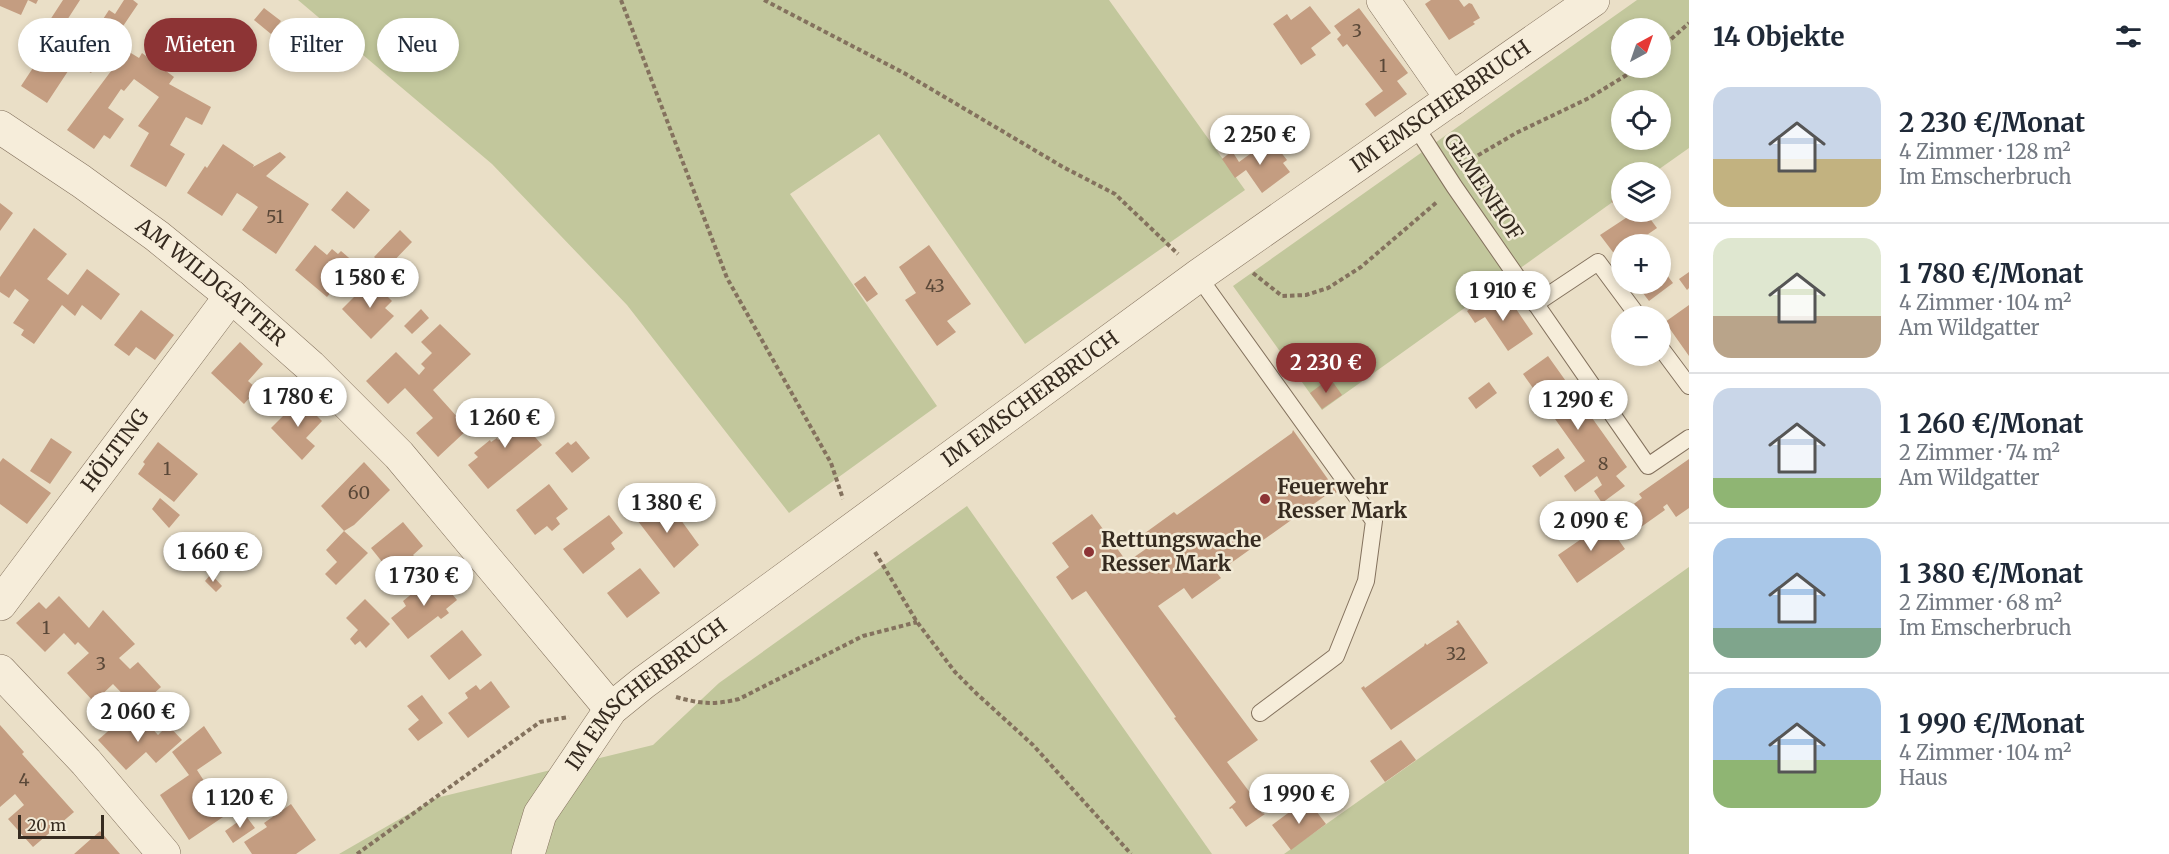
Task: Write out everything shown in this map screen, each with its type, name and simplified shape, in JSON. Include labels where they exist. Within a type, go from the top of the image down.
[{"type":"street","points":[[1383,0],[1452,99]]},
{"type":"street","name":"IM EMSCHERBRUCH","points":[[528,854],[540,814],[611,709],[643,682],[1198,276],[1593,0]]},
{"type":"street","name":"AM WILDGATTER","points":[[0,127],[81,181],[157,236],[231,296],[310,366],[399,455],[611,709]]},
{"type":"street","name":"HÖLTING","points":[[0,604],[231,296]]},
{"type":"street","points":[[0,671],[86,762],[164,854]]},
{"type":"lane","name":"GEMENHOF","points":[[1414,124],[1454,186],[1648,466],[1689,438]]},
{"type":"lane","points":[[1535,304],[1598,262],[1631,306]]},
{"type":"lane","points":[[1198,276],[1374,521],[1365,581],[1336,656],[1260,713]]},
{"type":"lane","points":[[1671,362],[1689,386]]},
{"type":"path","points":[[621,0],[727,278],[831,463],[841,496],[855,526],[881,560],[918,622],[955,672],[1033,745],[1131,854]]},
{"type":"path","points":[[764,0],[904,73],[1063,167],[1115,194],[1163,238],[1198,276]]},
{"type":"path","points":[[1671,39],[1689,23]]},
{"type":"path","points":[[1230,255],[1282,296],[1306,295],[1328,288],[1361,267],[1454,186],[1464,164],[1516,133],[1589,98],[1622,78]]},
{"type":"path","points":[[643,682],[675,697],[701,704],[717,705],[739,699],[863,636],[918,622]]},
{"type":"path","points":[[357,854],[540,722],[611,709]]},
{"type":"green space","points":[[298,0],[1109,0],[1245,190],[1025,344],[879,134],[790,194],[937,406],[789,513],[627,305],[492,164],[383,72],[459,72],[459,18],[377,18],[377,67],[365,57],[365,18],[319,18]]},
{"type":"green space","points":[[1637,0],[1689,0],[1689,148],[1669,162],[1611,162],[1611,203],[1322,410],[1233,286],[1611,18],[1611,78],[1671,78],[1671,18],[1612,18]]},
{"type":"green space","points":[[967,506],[1212,854],[339,854],[436,798],[653,745],[719,683]]},
{"type":"green space","points":[[1689,567],[1689,854],[1284,854]]},
{"type":"building","points":[[0,0],[28,0],[21,15],[0,6]]},
{"type":"building","points":[[63,0],[80,0],[68,18],[51,18]]},
{"type":"building","points":[[124,0],[133,0],[138,4],[129,18],[104,18],[109,10],[115,14]]},
{"type":"building","points":[[1431,0],[1459,0],[1464,7],[1469,3],[1472,4],[1480,18],[1473,22],[1475,24],[1449,40],[1425,4]]},
{"type":"building","points":[[1310,6],[1331,33],[1311,48],[1316,55],[1301,65],[1273,24],[1287,14],[1291,20]]},
{"type":"building","points":[[264,8],[277,18],[269,18],[269,32],[257,22],[256,18]]},
{"type":"building","points":[[1359,8],[1408,73],[1397,81],[1407,94],[1375,117],[1365,104],[1383,91],[1347,44],[1343,47],[1337,39],[1341,35],[1334,26]]},
{"type":"building","points":[[142,53],[144,54],[144,72],[167,72],[174,77],[169,84],[211,107],[202,125],[186,117],[170,145],[185,154],[166,187],[130,166],[149,133],[138,126],[159,97],[134,79],[124,91],[121,89],[108,108],[124,119],[110,139],[104,135],[94,149],[67,130],[110,72],[132,72],[132,54],[139,58]]},
{"type":"building","points":[[30,72],[67,72],[47,103],[21,86]]},
{"type":"building","points":[[1268,141],[1277,153],[1280,151],[1287,160],[1283,163],[1290,172],[1262,193],[1246,170],[1235,178],[1222,159],[1232,151],[1239,162]]},
{"type":"building","points":[[223,144],[254,165],[253,167],[280,152],[286,157],[266,176],[309,204],[276,254],[242,230],[258,207],[248,200],[237,193],[222,216],[187,193]]},
{"type":"building","points":[[347,191],[370,210],[354,229],[331,210]]},
{"type":"building","points":[[0,203],[13,213],[0,231]]},
{"type":"building","points":[[1620,222],[1652,222],[1657,228],[1648,234],[1611,234],[1611,250],[1600,235]]},
{"type":"building","points":[[34,228],[67,254],[47,279],[68,295],[87,269],[120,294],[101,320],[82,305],[75,316],[62,305],[34,344],[21,335],[24,330],[13,323],[29,300],[15,289],[9,298],[0,292],[0,277]]},
{"type":"building","points":[[400,230],[412,242],[387,268],[374,257]]},
{"type":"building","points":[[315,245],[327,255],[332,249],[338,254],[341,251],[355,263],[327,297],[295,270]]},
{"type":"building","points":[[929,245],[971,304],[947,321],[956,332],[937,346],[905,300],[916,293],[899,267]]},
{"type":"building","points":[[1689,272],[1689,288],[1687,290],[1679,279]]},
{"type":"building","points":[[865,276],[878,294],[867,302],[854,284]]},
{"type":"building","points":[[373,278],[386,290],[384,293],[392,301],[385,308],[394,316],[371,339],[342,309]]},
{"type":"building","points":[[1644,294],[1658,294],[1649,301]]},
{"type":"building","points":[[1488,297],[1496,309],[1510,300],[1533,334],[1508,351],[1485,317],[1475,323],[1467,311]]},
{"type":"building","points":[[1689,305],[1689,356],[1671,330],[1671,318]]},
{"type":"building","points":[[421,309],[429,318],[412,334],[404,326]]},
{"type":"building","points":[[141,310],[174,335],[155,360],[136,347],[129,356],[114,345]]},
{"type":"building","points":[[440,324],[471,354],[433,390],[468,429],[438,457],[416,433],[433,418],[405,388],[388,404],[366,381],[396,352],[419,375],[425,368],[421,364],[432,353],[421,342]]},
{"type":"building","points":[[240,342],[263,364],[248,381],[257,389],[244,404],[211,373]]},
{"type":"building","points":[[1548,356],[1627,467],[1616,476],[1625,486],[1602,503],[1594,491],[1602,485],[1597,476],[1575,492],[1564,476],[1585,461],[1523,374]]},
{"type":"building","points":[[1330,378],[1342,395],[1322,409],[1310,393]]},
{"type":"building","points":[[1489,382],[1497,393],[1476,409],[1468,398]]},
{"type":"building","points":[[300,399],[322,421],[306,438],[315,446],[302,460],[271,428]]},
{"type":"building","points":[[515,406],[525,419],[522,422],[542,445],[488,489],[468,465],[478,457],[474,453],[490,440],[491,442],[497,438],[498,440],[504,435],[495,423]]},
{"type":"building","points":[[1293,430],[1337,492],[1334,494],[1332,491],[1217,573],[1221,578],[1192,599],[1184,588],[1158,606],[1258,740],[1227,762],[1262,813],[1265,814],[1246,827],[1232,808],[1229,808],[1236,802],[1174,718],[1176,717],[1086,591],[1072,600],[1056,577],[1069,567],[1052,543],[1092,514],[1127,562],[1153,544],[1145,533],[1174,512],[1177,515],[1292,433]]},
{"type":"building","points":[[51,438],[72,452],[50,484],[30,471]]},
{"type":"building","points":[[576,441],[590,458],[572,473],[555,453],[568,442],[571,445]]},
{"type":"building","points":[[158,442],[198,474],[174,502],[138,474],[145,464],[143,462]]},
{"type":"building","points":[[1558,448],[1565,458],[1540,477],[1532,466]]},
{"type":"building","points":[[3,458],[51,493],[27,524],[0,504],[0,462]]},
{"type":"building","points":[[1689,459],[1689,508],[1676,517],[1667,504],[1663,507],[1665,510],[1641,527],[1628,508],[1642,498],[1639,494]]},
{"type":"building","points":[[364,462],[390,490],[354,525],[344,531],[321,506]]},
{"type":"building","points":[[549,484],[568,509],[556,518],[560,524],[552,531],[547,526],[535,535],[516,510]]},
{"type":"building","points":[[160,498],[180,515],[169,528],[152,509]]},
{"type":"building","points":[[653,502],[669,523],[678,516],[699,545],[674,568],[634,516]]},
{"type":"building","points":[[609,515],[623,533],[611,543],[615,549],[583,574],[563,549]]},
{"type":"building","points":[[403,522],[423,546],[413,555],[418,560],[404,571],[400,566],[391,573],[371,548]]},
{"type":"building","points":[[1606,522],[1625,549],[1577,583],[1558,555]]},
{"type":"building","points":[[344,531],[368,553],[336,585],[325,574],[337,562],[326,550]]},
{"type":"building","points":[[640,568],[660,593],[627,618],[607,593]]},
{"type":"building","points":[[211,574],[222,586],[216,592],[205,581]]},
{"type":"building","points":[[436,574],[457,600],[446,609],[449,613],[441,619],[438,616],[408,639],[391,618],[406,606],[403,601]]},
{"type":"building","points":[[59,596],[89,628],[103,610],[135,644],[119,658],[130,669],[138,662],[161,687],[137,709],[113,684],[94,702],[67,673],[89,653],[78,642],[75,645],[64,633],[45,652],[16,623],[39,602],[46,609]]},
{"type":"building","points":[[365,599],[390,624],[366,648],[360,641],[355,645],[350,639],[358,630],[346,618]]},
{"type":"building","points":[[1458,620],[1488,663],[1391,730],[1361,688],[1364,686],[1365,688],[1424,646],[1425,643],[1427,645],[1458,624],[1456,622]]},
{"type":"building","points":[[462,630],[482,655],[449,680],[430,656]]},
{"type":"building","points":[[491,681],[510,707],[468,738],[448,713],[468,698],[465,693],[476,685],[480,690]]},
{"type":"building","points":[[422,695],[443,723],[418,741],[408,729],[419,720],[407,706]]},
{"type":"building","points":[[123,718],[130,727],[135,723],[142,731],[149,725],[158,735],[168,725],[182,740],[156,763],[146,752],[126,770],[98,740]]},
{"type":"building","points":[[0,725],[24,752],[22,754],[74,812],[33,847],[8,819],[24,805],[15,794],[0,807]]},
{"type":"building","points":[[204,726],[222,753],[197,770],[226,815],[189,840],[160,795],[189,775],[172,752]]},
{"type":"building","points":[[1401,740],[1416,760],[1385,782],[1370,761]]},
{"type":"building","points":[[1307,799],[1326,824],[1291,850],[1272,825]]},
{"type":"building","points":[[291,804],[316,840],[296,854],[252,854],[244,842],[267,827],[264,823]]},
{"type":"building","points":[[246,816],[255,828],[233,843],[225,831]]},
{"type":"building","points":[[100,831],[120,854],[74,854]]},
{"type":"place","name":"Feuerwehr Resser Mark","points":[[1265,499]]},
{"type":"place","name":"Rettungswache Resser Mark","points":[[1089,552]]}]
